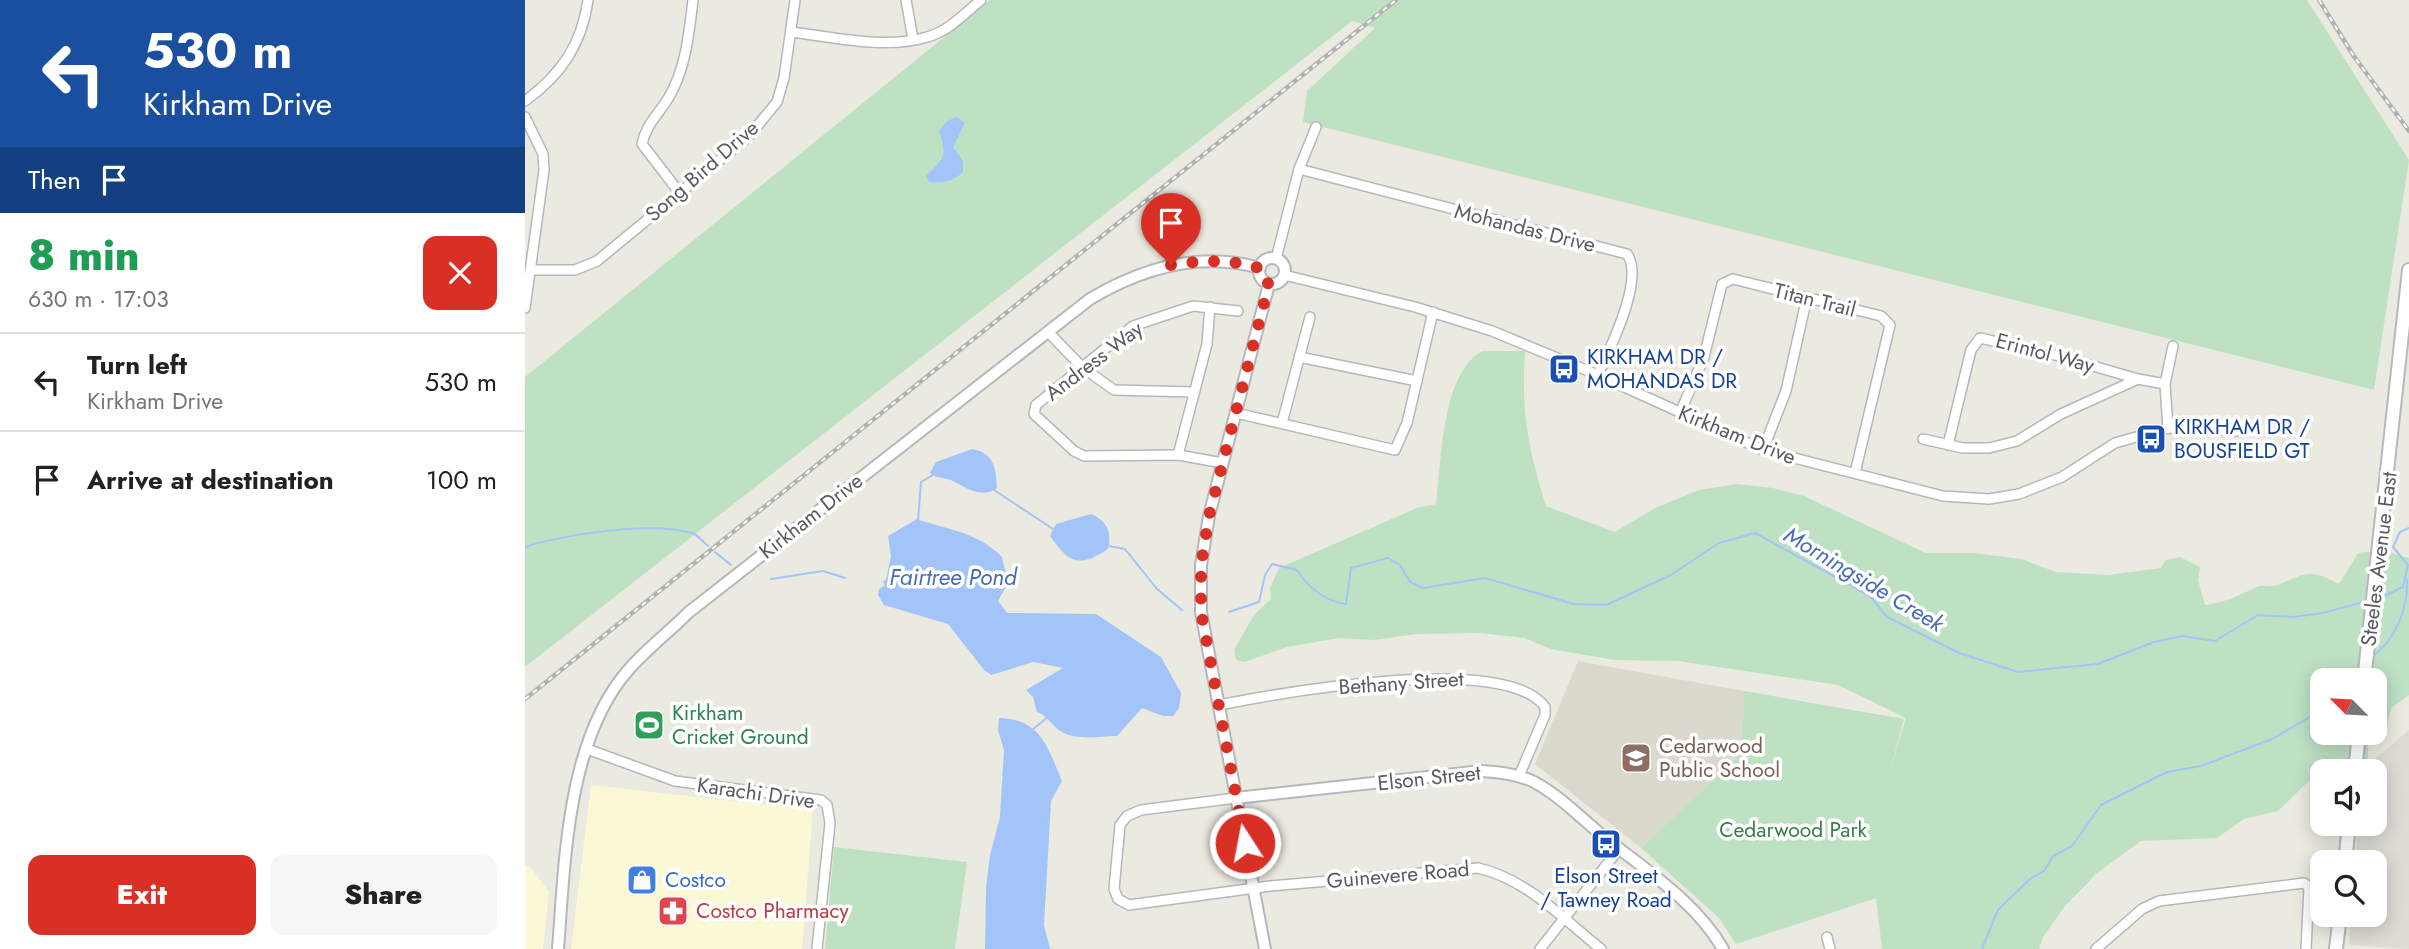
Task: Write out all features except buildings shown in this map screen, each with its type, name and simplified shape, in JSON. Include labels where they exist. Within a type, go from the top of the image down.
[{"type":"main road","name":"Steeles Avenue East","points":[[2365,668],[2409,270]]},
{"type":"main road","points":[[2336,949],[2339,927]]},
{"type":"street","points":[[525,101],[544,87],[568,59],[585,20],[588,0]]},
{"type":"street","points":[[679,192],[642,144],[646,127],[669,97],[678,78],[686,51],[692,0]]},
{"type":"street","name":"Song Bird Drive","points":[[532,270],[575,270],[597,261],[749,136],[777,102],[784,78],[795,0]]},
{"type":"street","points":[[906,0],[913,39]]},
{"type":"street","points":[[791,32],[889,42],[913,39],[937,33],[981,0]]},
{"type":"street","points":[[525,117],[543,154],[544,170],[525,308]]},
{"type":"street","points":[[1276,259],[1299,169],[1316,127]]},
{"type":"street","name":"Mohandas Drive","points":[[1299,169],[1627,254],[1634,271],[1621,323],[1598,375]]},
{"type":"street","points":[[1268,259],[1276,259],[1283,263],[1285,275],[1279,282],[1269,284],[1260,277],[1259,268],[1268,259]]},
{"type":"street","name":"Kirkham Drive","points":[[558,949],[576,783],[597,719],[629,669],[689,612],[1105,290],[1154,269],[1189,262],[1225,261],[1259,268]]},
{"type":"street","name":"Kirkham Drive","points":[[1285,275],[1433,312],[1492,331],[1598,375],[1763,450],[1943,496],[1989,499],[2019,494],[2062,477],[2115,443],[2168,428],[2236,431]]},
{"type":"street","name":"Titan Trail","points":[[1680,413],[1704,357],[1722,284],[1733,279],[1881,316],[1890,325],[1855,473]]},
{"type":"street","points":[[1265,949],[1201,612],[1200,591],[1204,542],[1269,284]]},
{"type":"street","points":[[1763,450],[1786,391],[1807,298]]},
{"type":"street","name":"Andress Way","points":[[1223,463],[1178,455],[1084,456],[1074,451],[1034,414],[1036,405],[1133,326],[1172,310],[1193,306],[1238,310]]},
{"type":"street","points":[[1178,455],[1207,344],[1210,307]]},
{"type":"street","points":[[1236,413],[1395,450],[1407,423],[1433,312]]},
{"type":"street","points":[[1282,423],[1310,317]]},
{"type":"street","points":[[1048,332],[1082,367],[1114,390],[1194,392]]},
{"type":"street","name":"Erintol Way","points":[[1948,444],[1971,350],[1980,338],[2024,347],[2138,379]]},
{"type":"street","points":[[2168,428],[2165,384],[2173,346]]},
{"type":"street","points":[[1299,358],[1417,381]]},
{"type":"street","points":[[1923,439],[1989,448],[2017,442],[2061,414],[2138,379],[2165,384]]},
{"type":"street","name":"Bethany Street","points":[[1219,705],[1296,690],[1478,678],[1531,694],[1545,707],[1545,715],[1519,776]]},
{"type":"street","name":"Karachi Drive","points":[[587,750],[675,781],[821,800],[827,805],[830,823],[817,949]]},
{"type":"street","name":"Elson Street","points":[[1236,798],[1482,771],[1519,776],[1535,782],[1557,798],[1692,909],[1723,949]]},
{"type":"street","name":"Guinevere Road","points":[[1236,798],[1141,810],[1127,816],[1121,825],[1114,895],[1122,904],[1129,905],[1254,888],[1478,868],[1500,873],[1526,887],[1601,949]]},
{"type":"street","points":[[1540,949],[1619,849]]},
{"type":"street","points":[[2096,949],[2142,909],[2159,901],[2304,883],[2309,887],[2306,949]]},
{"type":"street","points":[[1827,937],[1830,949]]},
{"type":"shaded area","name":"Cedarwood Public School","points":[[1578,661],[1744,691],[1742,753],[1641,848],[1535,764]]},
{"type":"shaded area","points":[[2409,730],[2409,949],[2349,945],[2350,927],[2387,927],[2387,850],[2356,850],[2357,836],[2387,836],[2387,759],[2375,759]]},
{"type":"shaded area","points":[[591,785],[813,810],[802,949],[571,949]]},
{"type":"shaded area","points":[[525,864],[549,892],[543,949],[525,949]]},
{"type":"green space","points":[[990,0],[2307,0],[2409,160],[2374,390],[1303,122],[1307,91],[1375,28],[1352,21],[525,667],[525,377]]},
{"type":"green space","name":"Cedarwood Park","points":[[1482,351],[1525,351],[1527,430],[1546,506],[1615,532],[1655,508],[1699,490],[1737,484],[1773,488],[1804,496],[1926,553],[1974,553],[2021,559],[2056,572],[2108,575],[2161,568],[2166,560],[2180,557],[2200,567],[2198,580],[2205,605],[2227,600],[2260,586],[2275,586],[2308,574],[2339,584],[2358,553],[2379,550],[2409,558],[2409,695],[2391,708],[2387,725],[2387,668],[2310,668],[2310,746],[2368,746],[2368,759],[2310,759],[2310,780],[2278,811],[2244,819],[2217,838],[2141,841],[2097,873],[2065,906],[2043,937],[2039,949],[1882,949],[1876,898],[1736,944],[1719,918],[1641,848],[1742,753],[1744,691],[1904,719],[1891,768],[1906,718],[1838,685],[1678,661],[1614,660],[1551,649],[1524,638],[1480,633],[1417,634],[1374,640],[1339,638],[1287,647],[1245,662],[1236,660],[1234,650],[1254,615],[1271,599],[1270,588],[1279,568],[1417,508],[1436,504],[1442,442],[1451,398],[1468,363]]},
{"type":"green space","points":[[834,847],[967,862],[955,949],[825,949]]},
{"type":"water","points":[[957,117],[965,123],[953,147],[963,161],[963,172],[947,181],[929,182],[926,176],[940,161],[944,152],[939,131],[947,121]]},
{"type":"water","points":[[972,449],[985,454],[992,462],[997,488],[986,493],[974,491],[930,473],[936,462]]},
{"type":"water","points":[[1091,514],[1107,528],[1108,549],[1089,559],[1075,560],[1063,552],[1050,536],[1056,524]]},
{"type":"water","name":"Fairtree Pond","points":[[917,519],[973,537],[1002,557],[1008,583],[998,601],[1007,613],[1096,614],[1161,657],[1181,693],[1179,708],[1173,716],[1163,716],[1142,708],[1117,736],[1068,735],[1037,712],[1033,697],[1026,690],[1063,668],[1033,662],[991,675],[984,670],[948,624],[884,605],[878,595],[879,589],[885,585],[883,581],[886,580],[891,556],[888,536]]},
{"type":"water","points":[[999,718],[1025,724],[1041,737],[1062,781],[1051,801],[1044,925],[1050,949],[985,949],[986,888],[990,855],[1000,817],[1004,750],[998,730]]},
{"type":"waterway","name":"Morningside Creek","points":[[918,521],[921,482],[933,475]]},
{"type":"waterway","name":"Morningside Creek","points":[[994,490],[1053,529]]},
{"type":"waterway","name":"Morningside Creek","points":[[525,547],[585,534],[654,528],[692,533],[708,546]]},
{"type":"waterway","name":"Morningside Creek","points":[[2380,598],[2403,587],[2408,565],[2393,547],[2400,532],[2409,528]]},
{"type":"waterway","name":"Morningside Creek","points":[[1229,612],[1259,602],[1265,575],[1272,564],[1297,570],[1318,593],[1346,604],[1351,568],[1388,558],[1400,565],[1410,582],[1423,588],[1485,578],[1574,604],[1606,605],[1671,575],[1719,543],[1755,533],[1870,596],[1887,617],[1959,653],[2018,672],[2098,664],[2154,642],[2182,636],[2215,641],[2258,615],[2293,617],[2323,613],[2367,601]]},
{"type":"waterway","name":"Morningside Creek","points":[[1109,546],[1125,549],[1157,589],[1182,610]]},
{"type":"waterway","name":"Morningside Creek","points":[[715,552],[731,565]]},
{"type":"waterway","name":"Morningside Creek","points":[[771,579],[823,571],[845,578]]},
{"type":"waterway","points":[[2373,656],[2388,641],[2399,622],[2407,580]]},
{"type":"waterway","points":[[1032,730],[1049,716]]},
{"type":"waterway","points":[[1982,949],[1998,910],[2030,879],[2044,871],[2053,856],[2072,846],[2101,805],[2167,772],[2201,766],[2272,739],[2310,717]]},
{"type":"railway","points":[[525,699],[1396,0]]},
{"type":"railway","points":[[2319,0],[2353,55],[2409,131]]},
{"type":"place","name":"KIRKHAM DR / MOHANDAS DR","points":[[1564,369]]},
{"type":"place","name":"KIRKHAM DR / BOUSFIELD GT","points":[[2151,439]]},
{"type":"place","name":"Kirkham Cricket Ground","points":[[649,725]]},
{"type":"place","name":"Cedarwood Public School","points":[[1636,758]]},
{"type":"place","name":"Elson Street / Tawney Road","points":[[1606,844]]},
{"type":"place","name":"Costco","points":[[642,880]]},
{"type":"place","name":"Costco Pharmacy","points":[[673,911]]},
{"type":"route","points":[[1171,265],[1206,261],[1242,263],[1259,268],[1260,277],[1269,284],[1209,516],[1201,565],[1201,612],[1245,843]]}]
